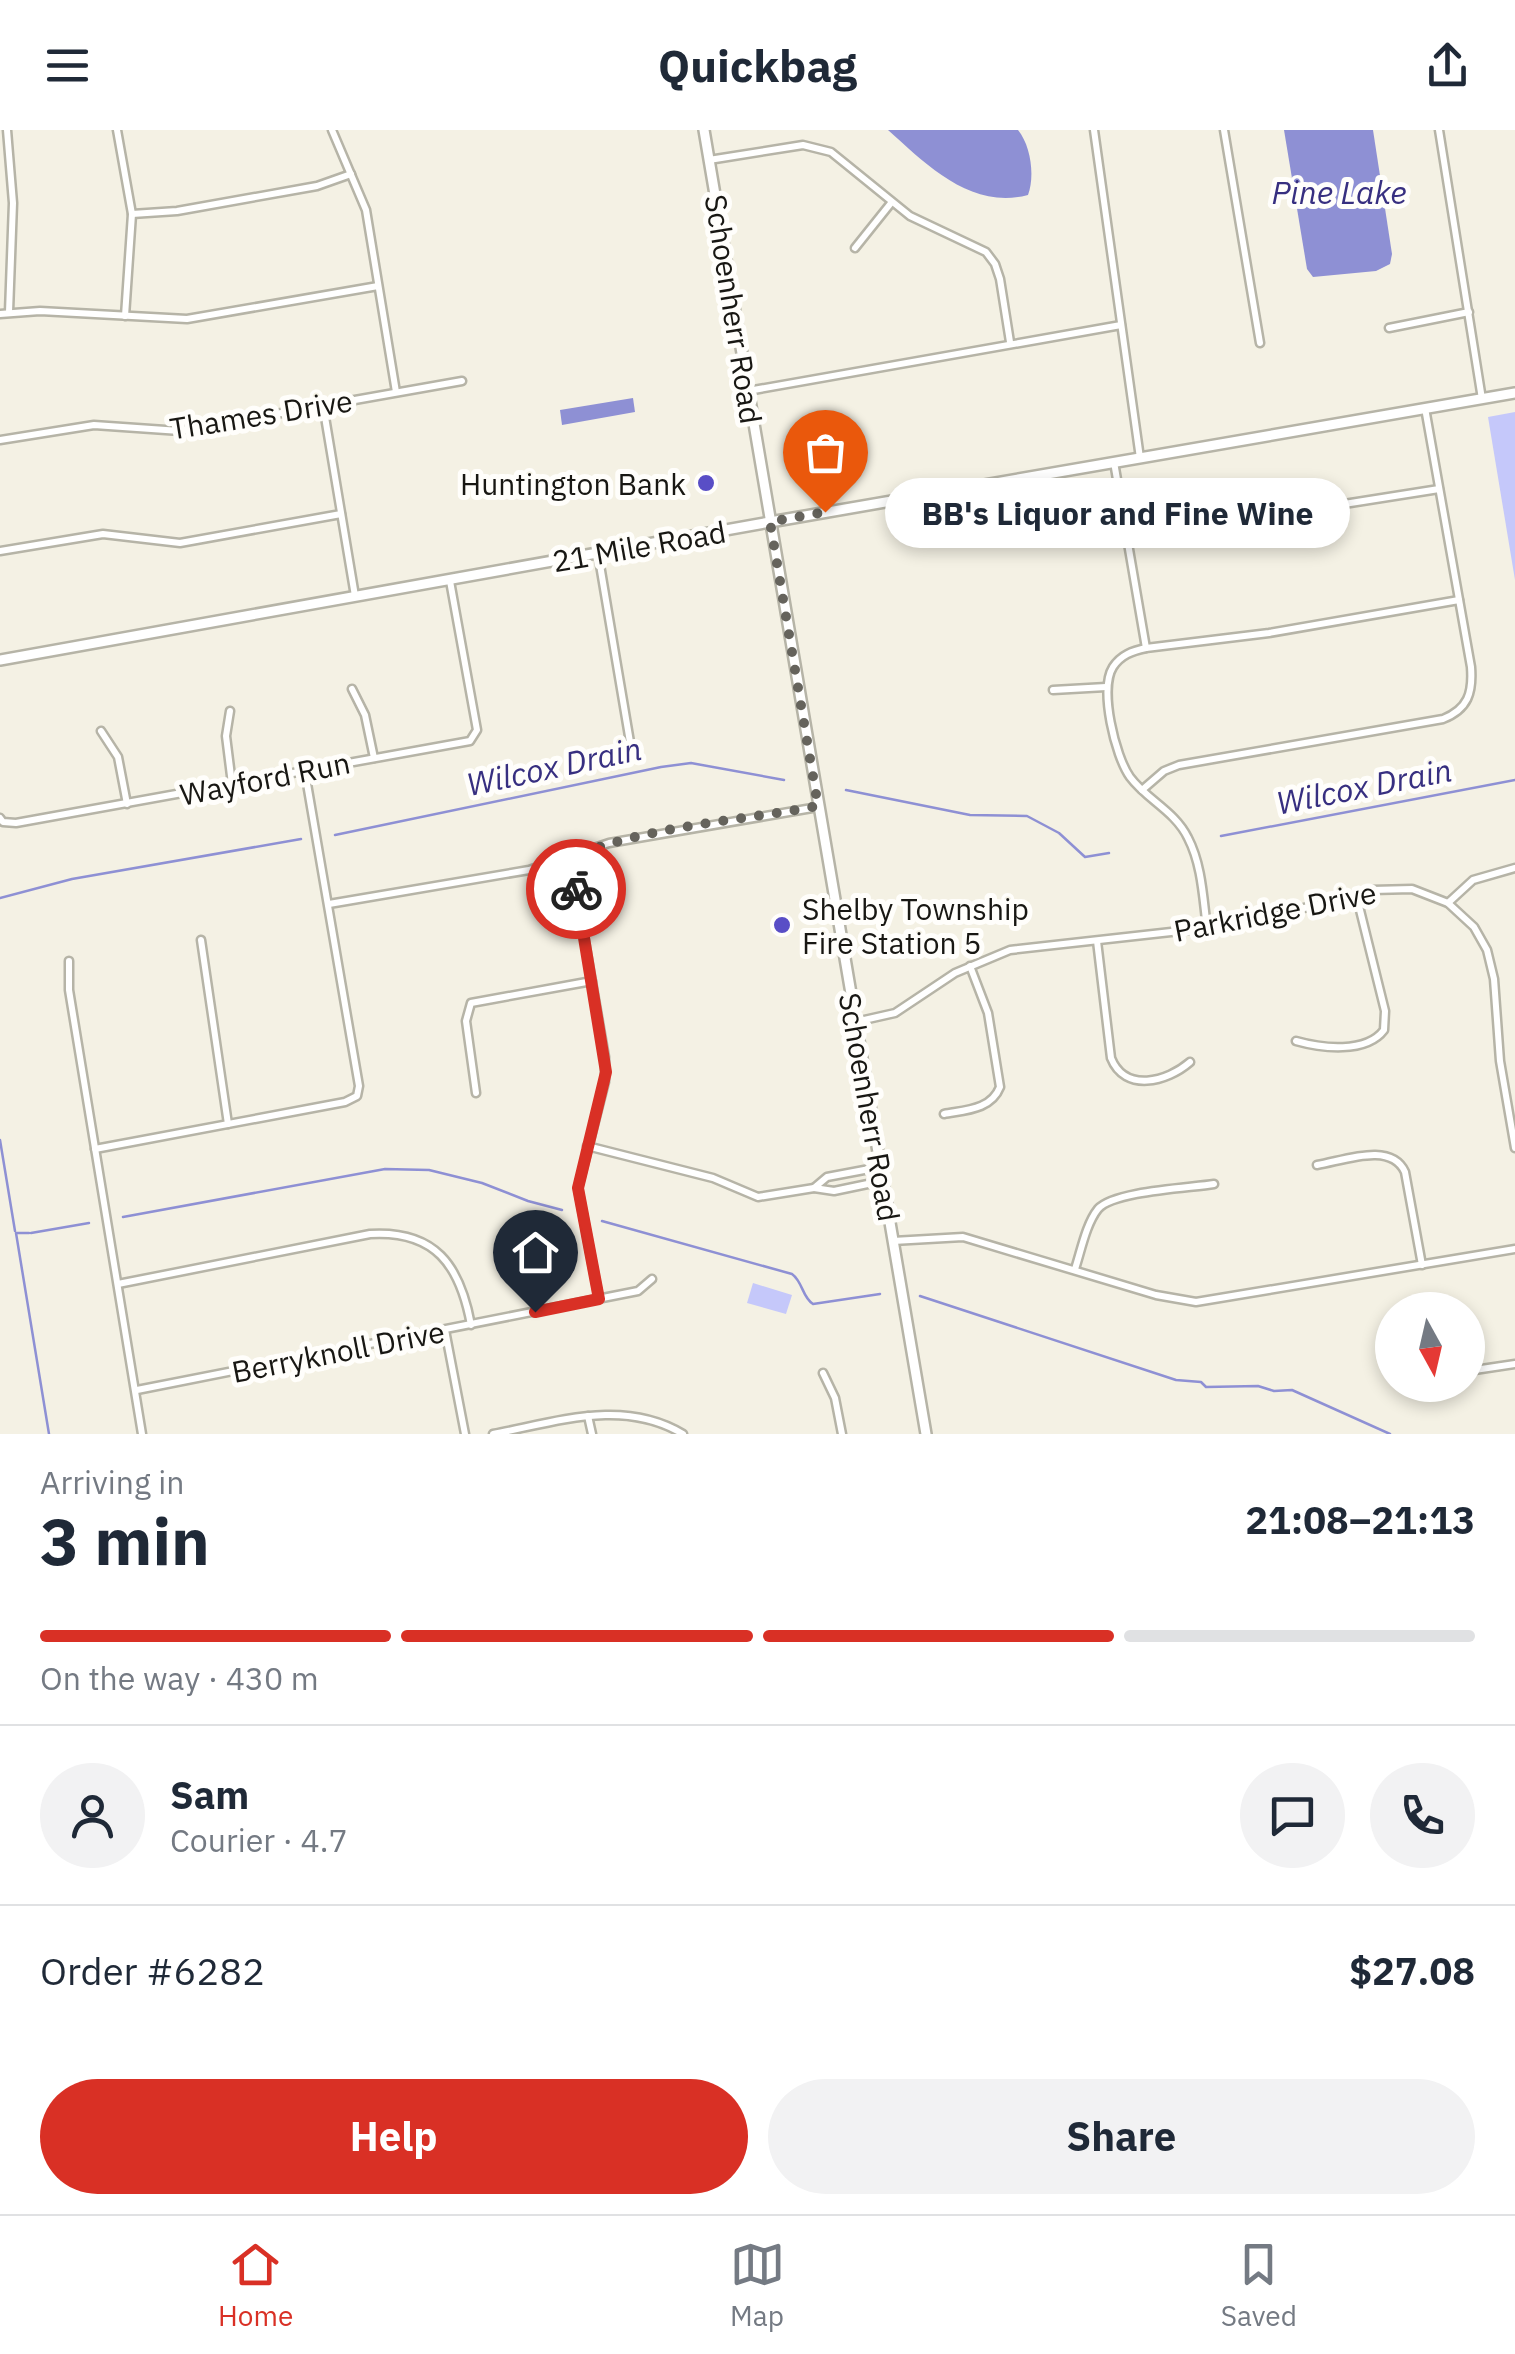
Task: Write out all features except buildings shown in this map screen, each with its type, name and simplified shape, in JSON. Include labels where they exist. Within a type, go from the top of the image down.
[{"type":"street","points":[[7,130],[14,203],[5,313],[168,320],[209,317],[378,286]]},
{"type":"street","points":[[117,130],[132,214],[125,316]]},
{"type":"street","points":[[332,130],[366,210],[396,392]]},
{"type":"street","name":"Schoenherr Road","points":[[704,130],[926,1434]]},
{"type":"street","points":[[1094,130],[1140,458]]},
{"type":"street","points":[[1224,130],[1260,343]]},
{"type":"street","points":[[1439,130],[1482,399]]},
{"type":"street","points":[[709,160],[802,144],[838,157],[921,223],[980,248],[993,259],[1010,342]]},
{"type":"street","points":[[132,214],[178,211],[317,186],[351,174]]},
{"type":"street","points":[[0,202],[14,203]]},
{"type":"street","points":[[854,248],[892,203]]},
{"type":"street","points":[[1390,328],[1470,312]]},
{"type":"street","points":[[748,391],[1120,325]]},
{"type":"street","name":"Thames Drive","points":[[0,440],[94,424],[180,431],[462,381]]},
{"type":"street","name":"21 Mile Road","points":[[0,660],[1515,393]]},
{"type":"street","points":[[324,405],[355,597]]},
{"type":"street","points":[[1142,790],[1171,768],[1442,719],[1466,703],[1472,681],[1426,408]]},
{"type":"street","points":[[1114,462],[1146,648]]},
{"type":"street","points":[[1300,511],[1439,489]]},
{"type":"street","points":[[0,551],[103,534],[180,543],[341,514]]},
{"type":"street","points":[[598,553],[631,748]]},
{"type":"street","name":"Wayford Run","points":[[2,820],[16,823],[470,740],[477,732],[450,581]]},
{"type":"street","points":[[1207,928],[1200,873],[1189,840],[1170,813],[1142,790],[1119,756],[1106,687],[1116,663],[1127,654],[1146,648],[1269,633],[1459,600]]},
{"type":"street","points":[[1053,690],[1106,687]]},
{"type":"street","points":[[352,689],[365,715],[374,758]]},
{"type":"street","points":[[230,710],[226,736],[232,784]]},
{"type":"street","points":[[101,731],[120,762],[127,804]]},
{"type":"street","points":[[95,1149],[345,1102],[358,1096],[330,904],[305,772]]},
{"type":"street","points":[[330,904],[529,870],[609,843],[818,806]]},
{"type":"street","points":[[562,861],[577,895],[606,1072],[578,1198],[599,1299]]},
{"type":"street","points":[[1515,868],[1473,880],[1448,904],[1474,928],[1492,966],[1500,1061],[1515,1148]]},
{"type":"street","name":"Parkridge Drive","points":[[855,1022],[901,1010],[970,966],[1010,950],[1207,928],[1270,917],[1356,894],[1405,888],[1448,904]]},
{"type":"street","points":[[1296,1041],[1334,1047],[1372,1040],[1384,1030],[1384,1011],[1356,894]]},
{"type":"street","points":[[202,940],[228,1124]]},
{"type":"street","points":[[1097,941],[1116,1069],[1126,1078],[1150,1080],[1176,1074],[1190,1062]]},
{"type":"street","points":[[69,961],[69,990],[142,1434]]},
{"type":"street","points":[[944,1114],[986,1104],[1000,1087],[988,1013],[970,966]]},
{"type":"street","points":[[476,1093],[466,1020],[468,1006],[478,1000],[592,981]]},
{"type":"street","points":[[587,1146],[714,1178],[758,1197],[882,1181]]},
{"type":"street","points":[[1317,1165],[1372,1155],[1401,1162],[1422,1265]]},
{"type":"street","points":[[814,1188],[827,1177],[880,1167]]},
{"type":"street","points":[[1075,1269],[1101,1206],[1124,1198],[1214,1184]]},
{"type":"street","points":[[118,1284],[370,1234],[397,1233],[421,1240],[445,1258],[465,1294],[471,1325]]},
{"type":"street","points":[[893,1241],[963,1237],[1156,1295],[1196,1302],[1515,1249]]},
{"type":"street","name":"Berryknoll Drive","points":[[137,1390],[638,1292],[652,1279]]},
{"type":"street","points":[[445,1330],[465,1434]]},
{"type":"street","points":[[1485,1368],[1515,1364]]},
{"type":"street","points":[[822,1373],[835,1398],[842,1434]]},
{"type":"street","points":[[493,1434],[588,1416],[632,1414],[656,1420],[683,1434]]},
{"type":"street","points":[[588,1416],[592,1434]]},
{"type":"shaded area","points":[[1515,412],[1515,580],[1488,417]]},
{"type":"shaded area","points":[[753,1283],[792,1295],[786,1314],[747,1303]]},
{"type":"water","points":[[888,130],[1018,130],[1030,161],[1028,195],[1007,198],[969,190],[934,170]]},
{"type":"water","name":"Pine Lake","points":[[1284,130],[1373,130],[1392,254],[1390,264],[1376,271],[1313,277],[1307,269]]},
{"type":"water","points":[[633,398],[635,412],[562,425],[560,410]]},
{"type":"waterway","name":"Wilcox Drain","points":[[335,835],[691,763],[784,780]]},
{"type":"waterway","name":"Wilcox Drain","points":[[1221,836],[1515,780]]},
{"type":"waterway","name":"Wilcox Drain","points":[[846,790],[970,815],[1027,816],[1059,833],[1085,857],[1109,853]]},
{"type":"waterway","name":"Wilcox Drain","points":[[0,898],[72,879],[301,839]]},
{"type":"waterway","points":[[0,1140],[15,1231]]},
{"type":"waterway","points":[[123,1217],[385,1169],[429,1170],[562,1210]]},
{"type":"waterway","points":[[602,1221],[792,1274],[813,1304],[880,1294]]},
{"type":"waterway","points":[[31,1233],[89,1223]]},
{"type":"waterway","points":[[29,1233],[16,1233],[49,1434]]},
{"type":"waterway","points":[[920,1296],[1176,1380],[1201,1382],[1206,1387],[1292,1390],[1390,1434]]},
{"type":"way so far","points":[[576,889],[562,861],[592,848],[818,806],[770,522],[825,512]]},
{"type":"place","name":"Huntington Bank","points":[[706,483]]},
{"type":"place","name":"BB's Liquor and Fine Wine","points":[[825,512]]},
{"type":"place","name":"Shelby Township Fire Station 5","points":[[782,925]]},
{"type":"route","points":[[535,1312],[599,1299],[578,1188],[606,1072],[576,889]]}]
